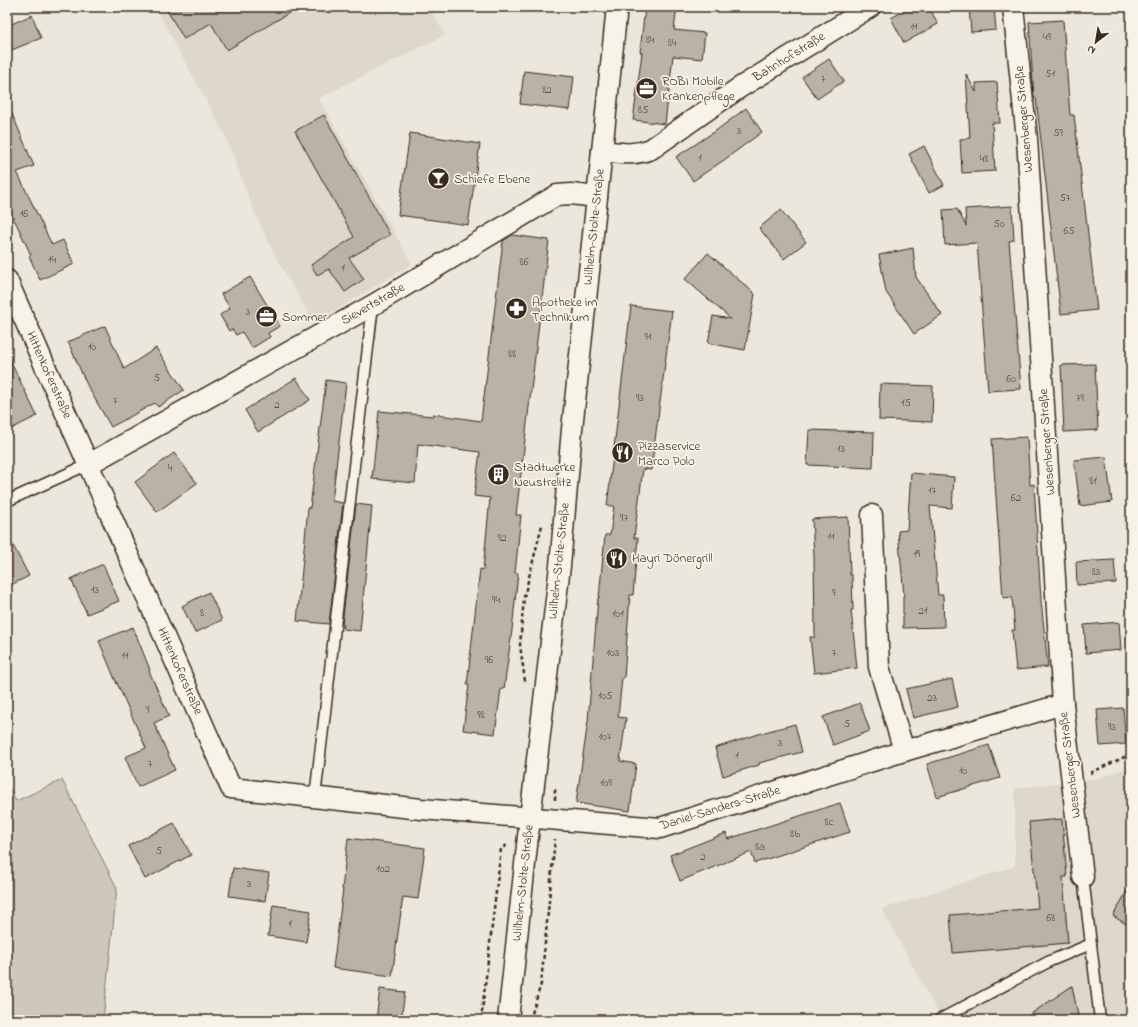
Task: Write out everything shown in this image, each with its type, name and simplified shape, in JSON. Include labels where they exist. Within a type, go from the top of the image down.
[{"type":"street","name":"Wilhelm-Stolte-Straße","points":[[508,1020],[560,566],[572,429],[617,7]]},
{"type":"street","name":"Bahnhofstraße","points":[[602,151],[626,154],[640,153],[651,149],[739,88],[870,7]]},
{"type":"street","name":"Wesenberger Straße","points":[[1013,7],[1027,139],[1063,704],[1083,877]]},
{"type":"street","name":"Sievertstraße","points":[[89,464],[373,305],[557,195],[571,194],[597,197]]},
{"type":"street","name":"Hittenkoferstraße","points":[[7,280],[231,788],[421,809],[530,818]]},
{"type":"street","points":[[872,514],[879,668],[904,751]]},
{"type":"street","name":"Daniel-Sanders-Straße","points":[[530,818],[660,828],[904,751],[1063,704]]},
{"type":"lane","points":[[315,797],[373,305]]},
{"type":"lane","points":[[7,501],[89,464]]},
{"type":"lane","points":[[1083,877],[1100,1020]]},
{"type":"lane","points":[[939,1020],[1050,961],[1091,944]]},
{"type":"path","points":[[1072,781],[1131,754]]},
{"type":"path","points":[[481,1020],[501,849],[510,844]]},
{"type":"shaded area","points":[[155,7],[429,7],[445,35],[319,98],[412,264],[314,323],[276,257],[253,209],[225,135]]},
{"type":"shaded area","points":[[1131,766],[1131,1020],[942,1020],[882,909],[1015,866],[1015,788],[1100,778]]},
{"type":"shaded area","points":[[62,780],[117,888],[103,1020],[7,1020],[7,784],[16,801]]},
{"type":"building","points":[[165,7],[299,7],[227,50],[211,23],[184,39]]},
{"type":"building","points":[[645,7],[677,7],[674,30],[705,33],[702,59],[673,56],[665,124],[633,120],[642,53],[640,52]]},
{"type":"building","points":[[911,7],[929,7],[938,24],[904,43],[891,18]]},
{"type":"building","points":[[969,7],[994,7],[996,30],[971,32]]},
{"type":"building","points":[[32,15],[41,38],[7,52],[7,26]]},
{"type":"building","points":[[1063,20],[1070,115],[1074,115],[1097,310],[1061,314],[1036,98],[1034,98],[1029,22]]},
{"type":"building","points":[[829,59],[844,81],[817,99],[802,77]]},
{"type":"building","points":[[524,71],[574,77],[570,110],[520,104]]},
{"type":"building","points":[[966,74],[976,92],[976,83],[997,82],[1000,123],[992,123],[995,171],[962,173],[960,139],[970,138]]},
{"type":"building","points":[[7,102],[34,166],[17,172],[52,245],[63,240],[74,264],[40,280],[29,256],[31,255],[7,204]]},
{"type":"building","points":[[746,108],[762,132],[693,181],[676,157],[717,130]]},
{"type":"building","points":[[324,115],[390,235],[349,258],[364,279],[345,292],[329,269],[317,275],[311,265],[354,237],[295,131]]},
{"type":"building","name":"Schiefe Ebene","points":[[410,133],[480,144],[468,225],[398,215]]},
{"type":"building","points":[[924,146],[944,185],[929,193],[909,154]]},
{"type":"building","points":[[1012,206],[1014,240],[1009,241],[1021,389],[988,391],[977,243],[945,245],[943,210],[957,209],[966,226],[965,209]]},
{"type":"building","points":[[781,210],[806,242],[784,259],[759,228]]},
{"type":"building","points":[[512,235],[549,240],[516,515],[521,515],[515,573],[518,573],[512,630],[504,689],[501,689],[495,734],[463,730],[469,685],[467,685],[480,569],[483,570],[490,498],[474,496],[480,452],[418,444],[415,483],[372,479],[379,411],[433,416],[433,414],[481,421],[503,241]]},
{"type":"building","points":[[913,248],[916,277],[942,315],[914,334],[886,292],[879,255]]},
{"type":"building","points":[[708,253],[755,294],[745,350],[708,343],[713,316],[731,319],[685,279]]},
{"type":"building","points":[[250,277],[280,326],[268,333],[270,337],[252,348],[242,332],[236,335],[232,329],[229,331],[220,315],[230,308],[221,294]]},
{"type":"building","points":[[631,306],[672,311],[651,470],[643,469],[634,538],[638,538],[633,595],[630,595],[624,678],[622,678],[618,717],[626,718],[620,761],[636,764],[630,811],[576,803],[588,721],[598,598],[605,535],[610,535],[614,506],[607,506]]},
{"type":"building","points":[[105,326],[124,369],[156,348],[184,390],[158,407],[155,403],[111,427],[87,385],[68,342]]},
{"type":"building","points":[[7,354],[37,416],[7,431]]},
{"type":"building","points":[[1095,364],[1098,430],[1064,432],[1061,365]]},
{"type":"building","points":[[296,378],[310,400],[258,432],[245,410]]},
{"type":"building","points":[[326,380],[346,383],[332,501],[343,503],[329,624],[297,621],[308,507],[310,508]]},
{"type":"building","points":[[880,384],[933,386],[932,422],[879,420]]},
{"type":"building","points":[[809,430],[874,432],[873,468],[807,465]]},
{"type":"building","points":[[1027,437],[1030,485],[1034,484],[1041,601],[1048,667],[1016,670],[1012,630],[1015,630],[1012,597],[1003,598],[992,439]]},
{"type":"building","points":[[174,453],[197,483],[157,512],[135,482]]},
{"type":"building","points":[[1106,457],[1112,502],[1080,506],[1074,460]]},
{"type":"building","points":[[911,473],[954,477],[952,508],[930,506],[938,595],[943,595],[944,627],[903,628],[904,596],[898,531],[907,530]]},
{"type":"building","points":[[356,504],[372,506],[360,631],[343,629],[344,625],[342,625]]},
{"type":"building","points":[[848,517],[850,575],[852,575],[853,610],[851,610],[857,668],[814,673],[810,637],[815,637],[812,519]]},
{"type":"building","points":[[7,534],[29,576],[7,587]]},
{"type":"building","points":[[1114,560],[1116,583],[1077,585],[1076,562]]},
{"type":"building","points":[[103,564],[119,601],[87,614],[71,579]]},
{"type":"building","points":[[209,592],[222,620],[195,633],[182,606]]},
{"type":"building","points":[[1119,622],[1121,650],[1086,653],[1084,625]]},
{"type":"building","points":[[133,627],[150,670],[149,671],[169,716],[154,723],[175,770],[138,787],[125,757],[146,748],[99,641]]},
{"type":"building","points":[[952,679],[958,707],[913,718],[906,689]]},
{"type":"building","points":[[860,703],[870,731],[833,745],[823,717]]},
{"type":"building","points":[[1123,708],[1126,744],[1100,746],[1097,710]]},
{"type":"building","points":[[795,724],[802,752],[759,763],[759,765],[723,776],[715,748]]},
{"type":"building","points":[[989,745],[1000,778],[937,797],[927,764]]},
{"type":"building","points":[[840,803],[850,832],[755,863],[751,852],[680,881],[670,855],[726,833],[728,839]]},
{"type":"building","points":[[1062,819],[1067,877],[1063,877],[1068,943],[953,953],[950,915],[1038,908],[1029,822]]},
{"type":"building","points":[[174,823],[191,855],[145,879],[128,846]]},
{"type":"building","points":[[348,838],[425,848],[418,899],[403,897],[392,976],[333,968]]},
{"type":"building","points":[[233,868],[269,873],[265,901],[229,896]]},
{"type":"building","points":[[1131,884],[1131,927],[1113,916]]},
{"type":"building","points":[[273,905],[311,911],[306,942],[268,936]]},
{"type":"building","points":[[1072,986],[1079,1020],[1022,1020]]},
{"type":"building","points":[[380,989],[405,992],[401,1020],[376,1020]]},
{"type":"place","name":"ROBI Mobile Krankenpflege","points":[[646,88]]},
{"type":"place","name":"Schiefe Ebene","points":[[439,179]]},
{"type":"place","name":"Apotheke im Technikum","points":[[516,309]]},
{"type":"place","name":"Sommer","points":[[266,317]]},
{"type":"place","name":"Pizzaservice Marco Polo","points":[[622,453]]},
{"type":"place","name":"Stadtwerke Neustrelitz","points":[[499,474]]},
{"type":"place","name":"Hayri Dönergrill","points":[[616,558]]}]
